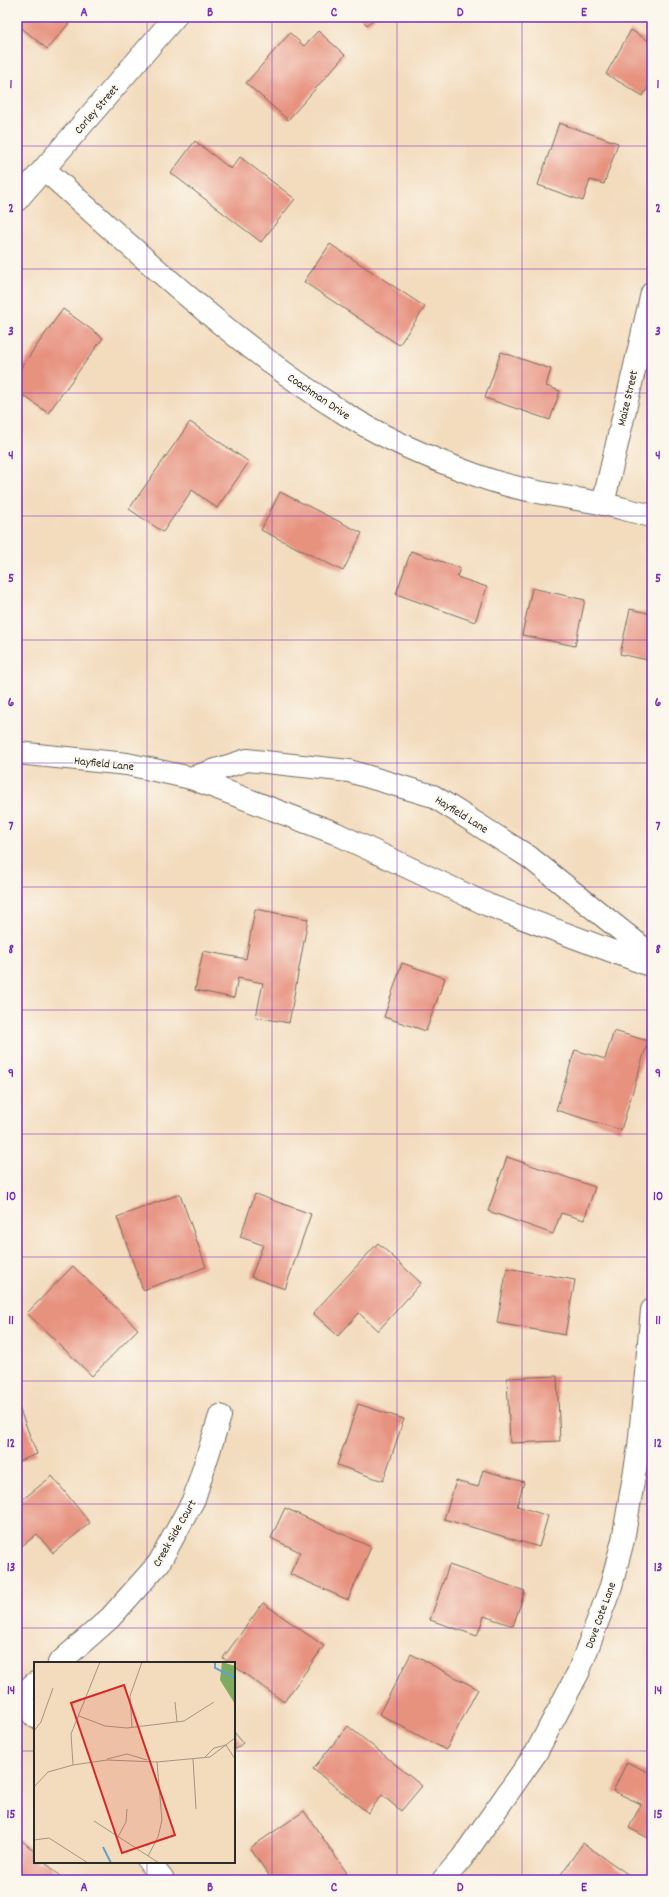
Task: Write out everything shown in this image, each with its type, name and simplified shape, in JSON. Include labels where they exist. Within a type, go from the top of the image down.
[{"type":"street","name":"Corley Street","points":[[17,200],[175,17]]},
{"type":"street","name":"Coachman Drive","points":[[44,169],[204,310],[298,384],[349,416],[402,444],[485,478],[543,493],[603,504],[652,516]]},
{"type":"street","name":"Maize Street","points":[[603,504],[652,293]]},
{"type":"street","name":"Hayfield Lane","points":[[17,753],[127,764],[190,778],[335,833],[488,905],[652,966]]},
{"type":"street","name":"Hayfield Lane","points":[[190,778],[247,760],[349,770],[433,796],[530,857],[652,955]]},
{"type":"street","name":"Dove Cote Lane","points":[[442,1880],[462,1858],[536,1753],[578,1673],[611,1586],[623,1540],[639,1447],[652,1310]]},
{"type":"street","name":"Creek Side Court","points":[[60,1662],[110,1618],[159,1563],[194,1499],[220,1416]]},
{"type":"street","points":[[24,1692],[34,1715]]},
{"type":"street","points":[[150,1863],[163,1880]]},
{"type":"building","points":[[17,17],[67,17],[71,21],[47,49],[17,24]]},
{"type":"building","points":[[359,17],[376,17],[367,25]]},
{"type":"building","points":[[631,30],[652,43],[652,81],[643,96],[606,74]]},
{"type":"building","points":[[318,31],[345,55],[288,120],[246,83],[290,33],[304,46]]},
{"type":"building","points":[[559,123],[618,143],[604,184],[590,180],[583,201],[538,185]]},
{"type":"building","points":[[195,141],[231,169],[240,157],[295,199],[261,242],[171,173]]},
{"type":"building","points":[[330,244],[425,307],[399,345],[304,282]]},
{"type":"building","points":[[63,309],[103,338],[48,413],[17,391],[17,373]]},
{"type":"building","points":[[501,352],[551,369],[546,386],[560,391],[550,420],[485,398]]},
{"type":"building","points":[[190,422],[249,462],[217,508],[192,490],[163,532],[129,509]]},
{"type":"building","points":[[280,492],[362,533],[343,571],[261,530]]},
{"type":"building","points":[[411,551],[460,568],[457,577],[487,587],[475,622],[396,594]]},
{"type":"building","points":[[532,588],[585,600],[575,646],[522,635]]},
{"type":"building","points":[[630,609],[652,614],[652,661],[620,654]]},
{"type":"building","points":[[255,909],[308,919],[289,1023],[256,1017],[263,983],[238,978],[234,998],[195,990],[203,951],[246,959]]},
{"type":"building","points":[[402,963],[445,978],[426,1031],[384,1017]]},
{"type":"building","points":[[614,1031],[648,1041],[621,1130],[556,1110],[575,1050],[605,1059]]},
{"type":"building","points":[[507,1157],[595,1187],[584,1220],[561,1213],[553,1234],[488,1211]]},
{"type":"building","points":[[180,1194],[206,1267],[143,1290],[117,1217]]},
{"type":"building","points":[[255,1194],[311,1214],[285,1289],[251,1277],[263,1245],[240,1237]]},
{"type":"building","points":[[378,1243],[421,1283],[378,1331],[359,1313],[338,1336],[313,1313]]},
{"type":"building","points":[[73,1266],[138,1329],[92,1376],[27,1313]]},
{"type":"building","points":[[507,1268],[575,1280],[565,1335],[497,1323]]},
{"type":"building","points":[[557,1376],[560,1441],[510,1443],[507,1378]]},
{"type":"building","points":[[358,1404],[404,1419],[383,1481],[337,1465]]},
{"type":"building","points":[[18,1405],[37,1454],[17,1462],[17,1406]]},
{"type":"building","points":[[483,1470],[524,1482],[517,1506],[548,1516],[539,1547],[444,1519],[456,1481],[478,1487]]},
{"type":"building","points":[[52,1476],[90,1523],[53,1553],[37,1534],[17,1550],[17,1504]]},
{"type":"building","points":[[285,1508],[371,1547],[348,1600],[290,1574],[300,1552],[271,1538]]},
{"type":"building","points":[[449,1565],[525,1591],[513,1626],[484,1616],[477,1636],[430,1620]]},
{"type":"building","points":[[263,1603],[324,1646],[284,1702],[235,1667],[235,1662],[229,1662],[223,1658]]},
{"type":"building","points":[[411,1654],[478,1689],[446,1750],[379,1714]]},
{"type":"building","points":[[348,1726],[422,1786],[401,1811],[382,1795],[368,1813],[313,1769]]},
{"type":"building","points":[[235,1733],[243,1743],[235,1749]]},
{"type":"building","points":[[627,1762],[652,1774],[652,1840],[629,1828],[641,1804],[613,1791]]},
{"type":"building","points":[[304,1811],[347,1873],[337,1880],[272,1880],[250,1848]]},
{"type":"building","points":[[20,1839],[34,1851],[34,1863],[46,1863],[62,1878],[61,1880],[17,1880],[17,1842]]},
{"type":"building","points":[[583,1843],[636,1880],[557,1880]]}]
